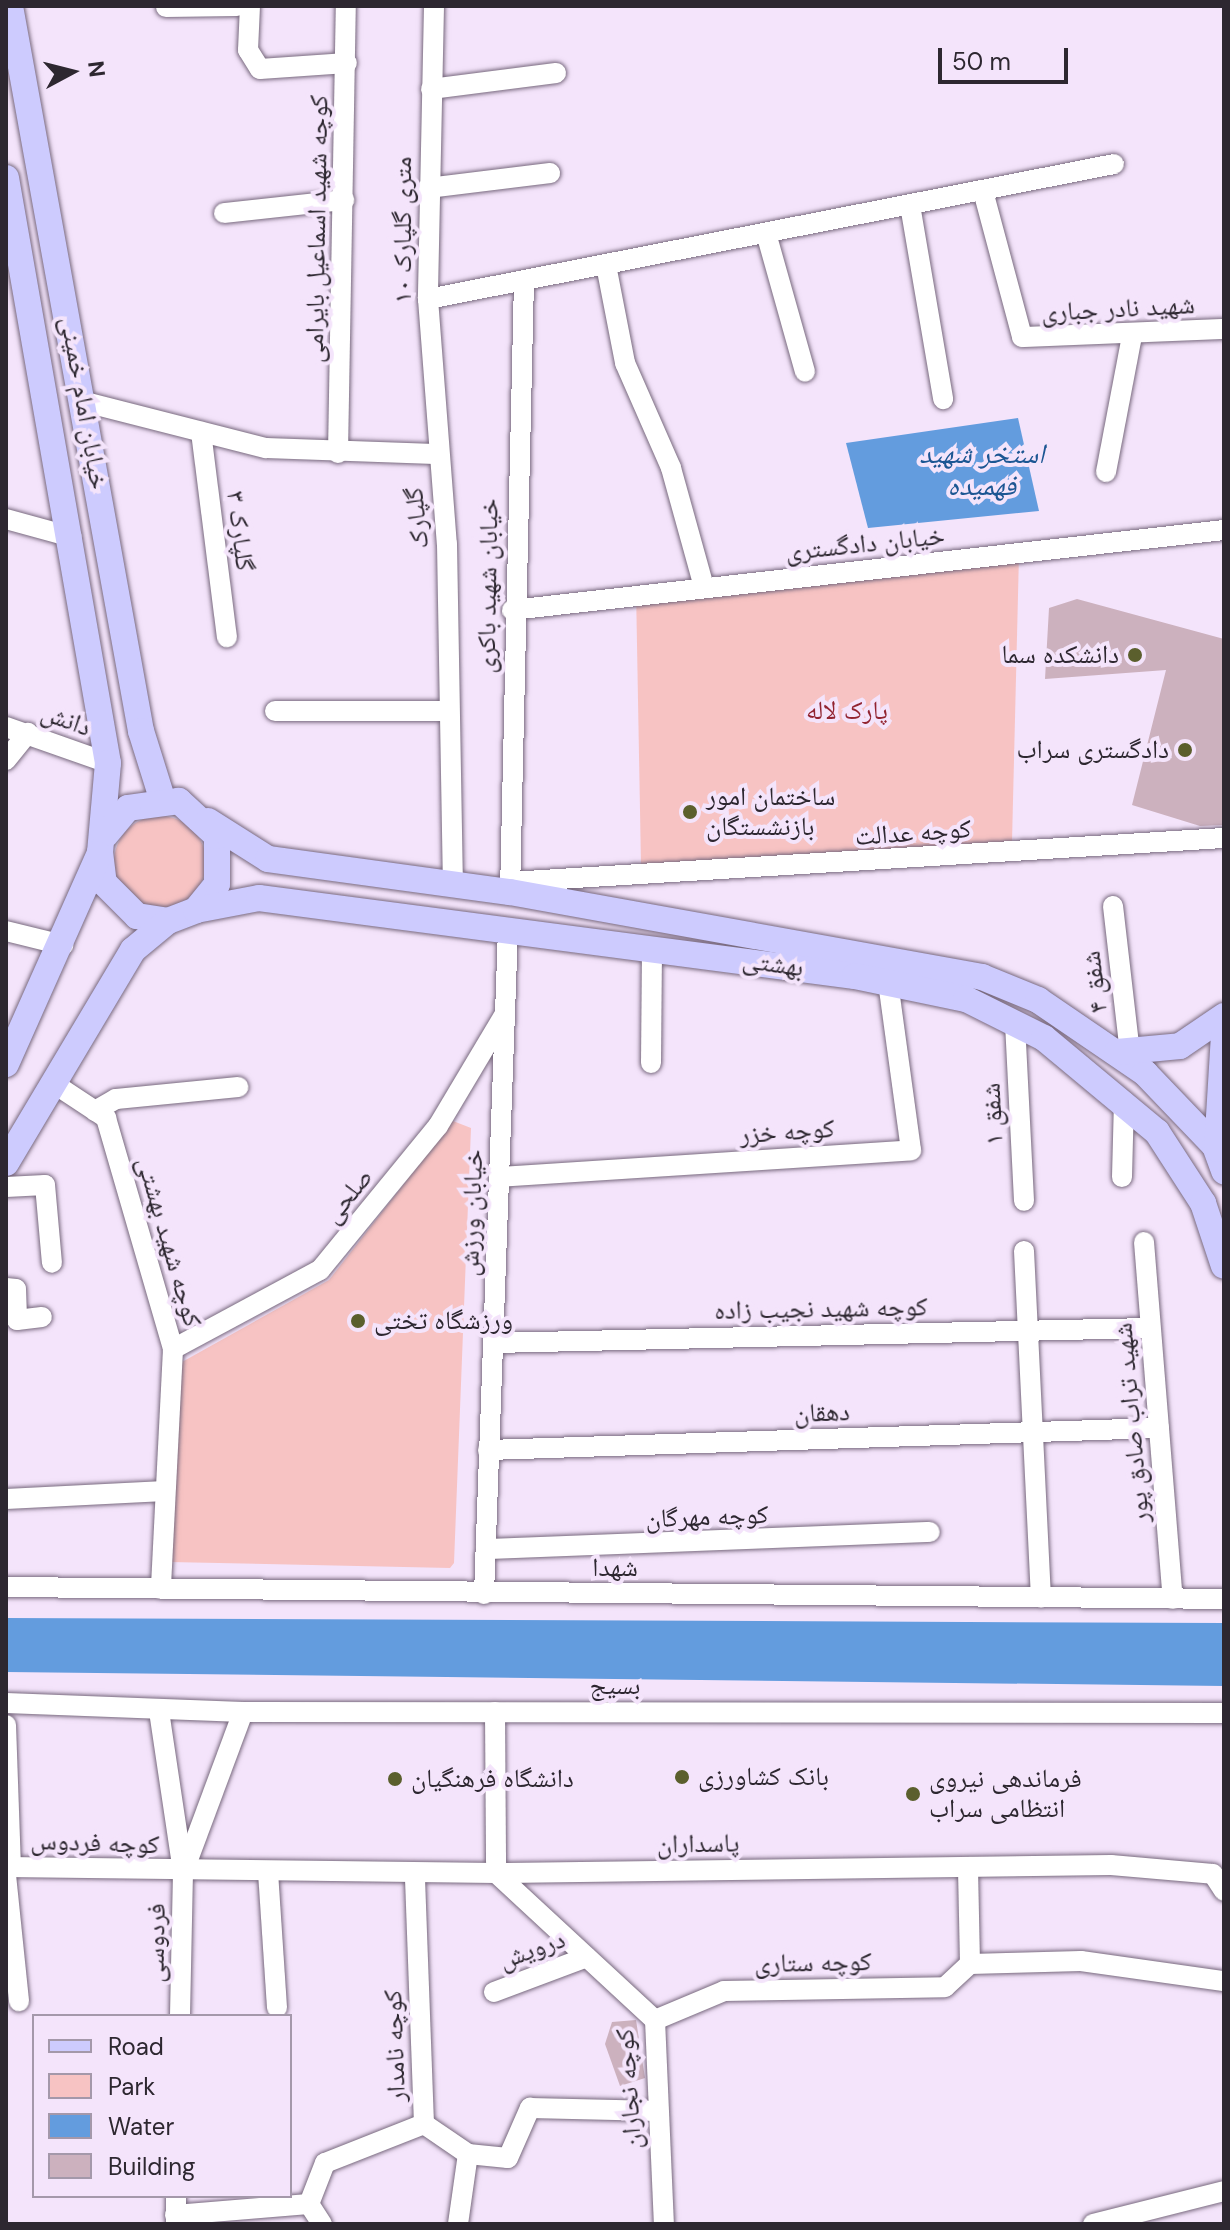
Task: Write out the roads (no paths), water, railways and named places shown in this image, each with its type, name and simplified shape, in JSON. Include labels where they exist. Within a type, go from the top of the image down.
[{"type":"main road","name":"خیابان امام خمینی","points":[[10,6],[85,402],[141,731],[162,798]]},
{"type":"main road","name":"خیابان امام خمینی","points":[[6,178],[72,537],[108,763],[103,843],[63,945],[7,1060]]},
{"type":"main road","points":[[6,1163],[133,950],[168,921],[196,910],[221,868],[208,821],[162,798],[128,808],[103,843],[112,897],[137,916],[168,921]]},
{"type":"main road","name":"بهشتی","points":[[208,821],[268,859],[453,884],[510,887],[982,977],[1038,1000],[1123,1052],[1220,1160]]},
{"type":"main road","points":[[508,929],[510,887]]},
{"type":"main road","name":"بهشتی","points":[[196,910],[259,898],[652,948],[888,983],[966,999],[1015,1023],[1124,1101],[1157,1132],[1203,1203],[1224,1266]]},
{"type":"main road","points":[[1123,1052],[1180,1046],[1224,1016]]},
{"type":"main road","points":[[1220,1160],[1224,1036]]},
{"type":"street","points":[[166,7],[237,6]]},
{"type":"street","points":[[250,6],[248,50],[260,69],[347,63]]},
{"type":"street","name":"کوچه شهید اسماعیل بایرامی","points":[[338,453],[346,6]]},
{"type":"street","name":"۱۰ متری گلپارک","points":[[434,6],[428,299],[435,454]]},
{"type":"street","points":[[431,89],[556,73]]},
{"type":"street","points":[[428,299],[1114,164]]},
{"type":"street","points":[[428,188],[550,173]]},
{"type":"street","name":"شهید نادر جباری","points":[[983,191],[1022,337],[1132,336],[1224,329]]},
{"type":"street","points":[[224,213],[344,200]]},
{"type":"street","points":[[910,205],[943,399]]},
{"type":"street","points":[[766,233],[805,372]]},
{"type":"street","points":[[606,265],[625,363],[671,468],[703,583]]},
{"type":"street","name":"خیابان شهید باکری","points":[[510,887],[512,610],[524,281]]},
{"type":"street","points":[[1106,472],[1132,336]]},
{"type":"street","name":"گلپارک","points":[[85,402],[201,432],[338,453],[435,454],[447,544],[447,711],[453,884]]},
{"type":"street","name":"گلپارک ۳","points":[[201,432],[227,637]]},
{"type":"street","points":[[6,519],[72,537]]},
{"type":"street","name":"خیابان دادگستری","points":[[512,610],[1224,530]]},
{"type":"street","points":[[275,711],[447,711]]},
{"type":"street","name":"دانش","points":[[6,727],[108,763]]},
{"type":"street","points":[[6,760],[28,733]]},
{"type":"street","name":"کوچه عدالت","points":[[510,887],[1224,838]]},
{"type":"street","name":"شفق ۴","points":[[1113,906],[1123,1052]]},
{"type":"street","name":"خیابان ورزش","points":[[484,1594],[508,929]]},
{"type":"street","points":[[6,931],[63,945]]},
{"type":"street","points":[[651,1063],[652,948]]},
{"type":"street","name":"کوچه خزر","points":[[499,1177],[911,1150],[888,983]]},
{"type":"street","name":"صلحی","points":[[173,1349],[320,1270],[438,1126],[505,1014]]},
{"type":"street","name":"شفق ۱","points":[[1015,1023],[1024,1201]]},
{"type":"street","name":"کوچه شهید بهشتی","points":[[53,1083],[106,1118],[173,1349],[161,1589]]},
{"type":"street","points":[[95,1111],[116,1099],[238,1087]]},
{"type":"street","points":[[1122,1177],[1124,1101]]},
{"type":"street","points":[[6,1187],[45,1185],[52,1263]]},
{"type":"street","name":"شهید تراب صادق پور","points":[[1144,1242],[1173,1599]]},
{"type":"street","points":[[1024,1251],[1024,1331],[1041,1598]]},
{"type":"street","points":[[6,1288],[16,1289],[17,1320],[42,1317]]},
{"type":"street","name":"کوچه شهید نجیب زاده","points":[[493,1343],[1150,1328]]},
{"type":"street","name":"دهقان","points":[[488,1450],[1159,1428]]},
{"type":"street","points":[[6,1499],[165,1491]]},
{"type":"street","name":"کوچه مهرگان","points":[[486,1549],[930,1532]]},
{"type":"street","name":"شهدا","points":[[6,1587],[1224,1599]]},
{"type":"street","name":"بسیج","points":[[6,1703],[243,1712],[1224,1713]]},
{"type":"street","points":[[159,1711],[183,1872]]},
{"type":"street","points":[[183,1872],[243,1712]]},
{"type":"street","points":[[495,1712],[496,1873]]},
{"type":"street","points":[[6,1725],[8,1870],[19,2001]]},
{"type":"street","name":"پاسداران","points":[[183,1872],[496,1873],[1111,1865],[1220,1880]]},
{"type":"street","points":[[968,1867],[970,1964],[1081,1961],[1224,1981]]},
{"type":"street","name":"کوچه فردوس","points":[[8,1870],[183,1872]]},
{"type":"street","name":"فردوسی","points":[[180,2014],[183,1872]]},
{"type":"street","points":[[268,1872],[277,2008]]},
{"type":"street","name":"کوچه نامدار","points":[[309,2204],[325,2163],[424,2124],[415,1873]]},
{"type":"street","name":"کوچه نجاران","points":[[496,1873],[655,2020],[664,2224]]},
{"type":"street","name":"درویش","points":[[494,1992],[587,1957]]},
{"type":"street","name":"کوچه ستاری","points":[[655,2020],[724,1991],[945,1987],[970,1964]]},
{"type":"street","points":[[424,2124],[468,2154],[508,2158],[530,2108],[658,2111]]},
{"type":"street","points":[[458,2224],[468,2154]]},
{"type":"street","points":[[1093,2224],[1224,2191]]},
{"type":"street","points":[[175,2212],[309,2204],[322,2224]]},
{"type":"water","name":"استخر شهید فهمیده","points":[[1018,418],[1039,511],[868,528],[846,443]]},
{"type":"water","points":[[6,1618],[1224,1623],[1224,1686],[6,1672]]},
{"type":"place","name":"دانشکده سما","points":[[1135,655]]},
{"type":"place","name":"دادگستری سراب","points":[[1185,750]]},
{"type":"place","name":"ساختمان امور بازنشستگان","points":[[690,812]]},
{"type":"place","name":"ورزشگاه تختی","points":[[358,1321]]},
{"type":"place","name":"بانک کشاورزی","points":[[682,1777]]},
{"type":"place","name":"دانشگاه فرهنگیان","points":[[395,1779]]},
{"type":"place","name":"فرماندهی نیروی انتظامی سراب","points":[[913,1794]]},
{"type":"park label","name":"پارک لاله","points":[[847,711]]}]
